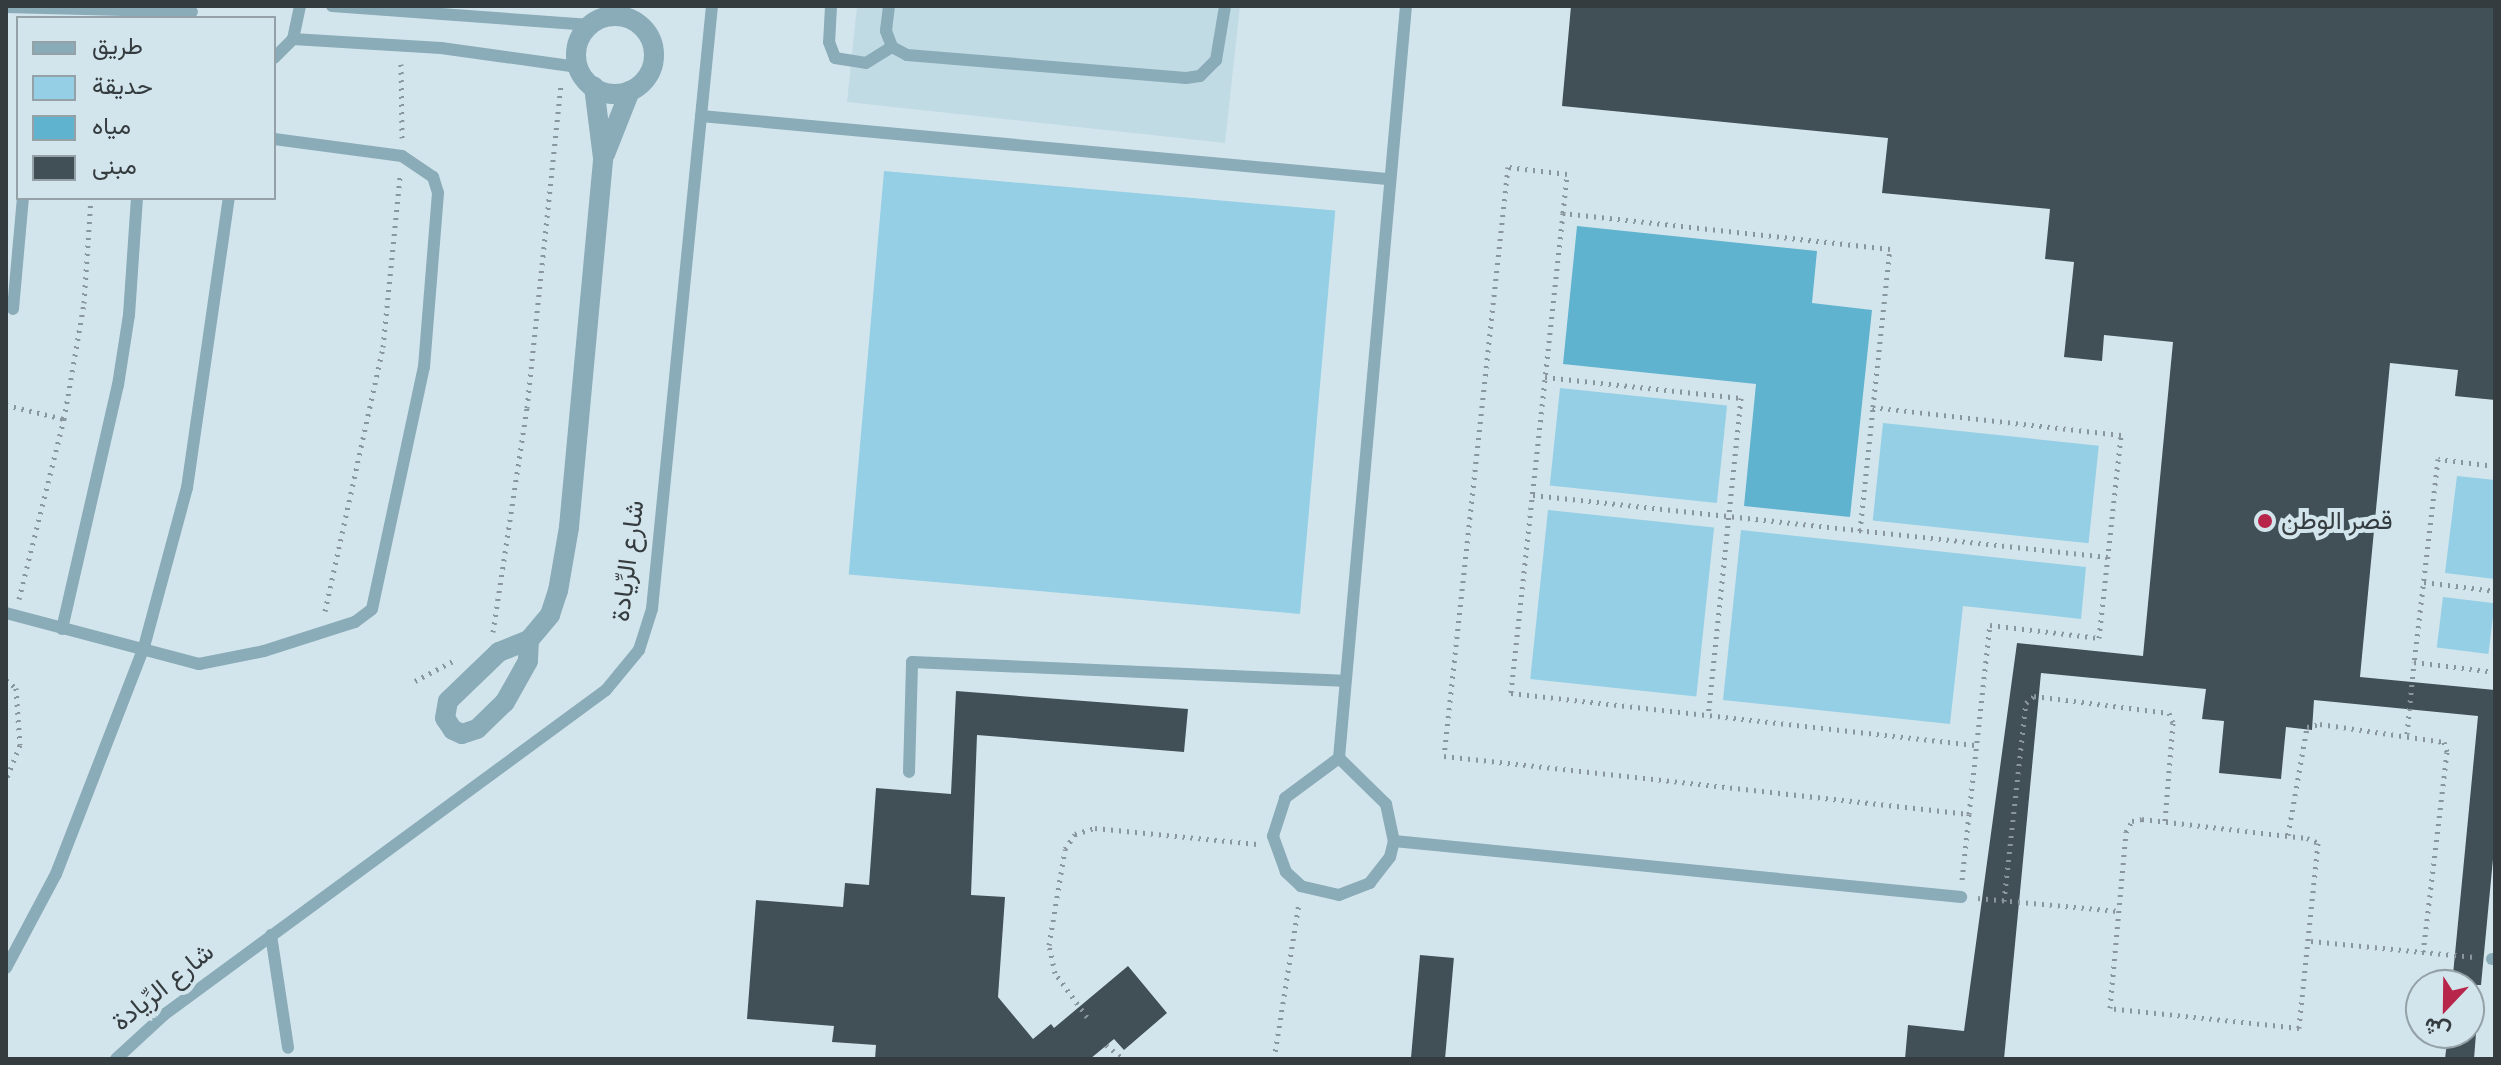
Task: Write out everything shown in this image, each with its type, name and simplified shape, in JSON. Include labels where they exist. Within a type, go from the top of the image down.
[{"type":"street","points":[[643,28],[646,6]]},
{"type":"street","points":[[596,17],[622,17],[643,28],[650,38],[653,63],[641,84],[630,91],[605,92],[594,87],[570,66],[578,44],[596,17]]},
{"type":"street","points":[[529,640],[528,661],[505,702],[477,729],[462,734],[453,730],[445,718],[448,701],[460,686],[499,652],[529,640],[550,615],[569,527],[603,158],[594,87]]},
{"type":"street","points":[[603,158],[630,91]]},
{"type":"lane","points":[[276,56],[293,39],[300,6]]},
{"type":"lane","points":[[332,6],[596,17]]},
{"type":"lane","name":"شارع الرِّيادة","points":[[116,1059],[165,1014],[606,690],[639,650],[652,609],[712,6]]},
{"type":"lane","points":[[831,6],[829,42],[835,58],[866,63],[892,47]]},
{"type":"lane","points":[[889,6],[886,31],[892,47],[907,55],[1200,76],[1216,60],[1225,6]]},
{"type":"lane","points":[[1339,758],[1285,798],[1275,816],[1275,846],[1286,872],[1301,886],[1320,893],[1356,891],[1382,872],[1394,841],[1386,804],[1339,758],[1387,179],[1406,6]]},
{"type":"lane","points":[[6,7],[193,12]]},
{"type":"lane","points":[[293,39],[401,45],[570,66]]},
{"type":"lane","points":[[701,116],[1387,179]]},
{"type":"lane","points":[[11,615],[144,647],[177,660],[227,663],[355,622],[372,609],[424,367],[438,193],[433,177],[402,156],[276,139]]},
{"type":"lane","points":[[13,309],[23,200]]},
{"type":"lane","points":[[62,629],[118,385],[137,200]]},
{"type":"lane","points":[[6,968],[56,874],[144,647],[187,488],[229,200]]},
{"type":"lane","points":[[909,772],[912,662],[1343,681]]},
{"type":"lane","points":[[1394,841],[1961,897]]},
{"type":"lane","points":[[271,935],[288,1048]]},
{"type":"path","points":[[321,631],[383,347],[402,156],[401,45]]},
{"type":"path","points":[[484,641],[493,632],[512,531],[570,66]]},
{"type":"path","points":[[1969,814],[1444,756],[1508,167],[1567,174],[1511,693],[1977,745]]},
{"type":"path","points":[[11,615],[64,419],[84,303],[91,200]]},
{"type":"path","points":[[1563,213],[1890,249],[1860,531]]},
{"type":"path","points":[[1545,377],[1741,398],[1708,715]]},
{"type":"path","points":[[6,405],[64,419]]},
{"type":"path","points":[[1873,407],[2121,435],[2099,638],[1990,625],[1961,897],[2118,911]]},
{"type":"path","points":[[2407,734],[2438,459],[2495,466]]},
{"type":"path","points":[[1533,495],[2108,557]]},
{"type":"path","points":[[2424,582],[2495,591]]},
{"type":"path","points":[[415,681],[463,656]]},
{"type":"path","points":[[2414,662],[2495,672]]},
{"type":"path","points":[[6,680],[16,688],[20,745],[6,780]]},
{"type":"path","points":[[2004,901],[2026,703],[2034,696],[2169,713],[2173,723],[2165,821]]},
{"type":"path","points":[[2288,835],[2307,727],[2320,724],[2439,739],[2447,752],[2423,952]]},
{"type":"path","points":[[2137,819],[2165,821],[2288,835],[2314,840],[2320,848],[2299,1028],[2117,1011],[2108,997],[2128,825],[2137,819]]},
{"type":"path","points":[[1087,1017],[1055,973],[1049,945],[1065,849],[1075,834],[1095,828],[1275,846]]},
{"type":"path","points":[[1274,1059],[1301,886]]},
{"type":"path","points":[[2311,941],[2494,959]]},
{"type":"path","points":[[1106,1045],[1123,1059]]},
{"type":"shaded area","points":[[857,6],[1240,6],[1225,143],[847,102]]},
{"type":"green space","points":[[884,171],[1335,210],[1300,614],[849,574]]},
{"type":"green space","points":[[1560,388],[1727,406],[1717,503],[1550,485]]},
{"type":"green space","points":[[1883,423],[2099,446],[2089,543],[1873,520]]},
{"type":"green space","points":[[2457,476],[2495,480],[2495,579],[2445,573]]},
{"type":"green space","points":[[1548,510],[1714,527],[1696,697],[1530,679]]},
{"type":"green space","points":[[1741,530],[2086,567],[2081,619],[1963,606],[1950,724],[1723,700]]},
{"type":"green space","points":[[2443,597],[2495,603],[2488,654],[2437,648]]},
{"type":"water","points":[[1577,226],[1817,251],[1812,303],[1872,310],[1850,517],[1744,506],[1756,384],[1563,364]]},
{"type":"building","name":"قصر الوطن","points":[[1571,6],[2495,6],[2495,400],[2455,396],[2458,370],[2390,363],[2360,677],[2495,690],[2495,838],[2483,969],[2454,969],[2478,716],[2314,700],[2312,730],[2286,727],[2281,779],[2219,773],[2224,721],[2202,719],[2206,689],[2041,673],[2004,1059],[1905,1059],[1908,1025],[1964,1031],[2017,643],[2143,656],[2173,342],[2104,335],[2102,361],[2064,357],[2074,262],[2045,259],[2050,209],[1882,193],[1888,138],[1562,106]]},
{"type":"building","points":[[956,691],[1188,709],[1184,752],[977,735],[971,895],[1005,897],[998,997],[1033,1039],[1051,1024],[1054,1028],[1128,966],[1167,1013],[1124,1050],[1114,1039],[1090,1059],[875,1059],[876,1045],[832,1042],[834,1026],[747,1019],[756,900],[843,907],[845,883],[869,885],[876,788],[951,794]]},
{"type":"building","points":[[1420,955],[1454,958],[1445,1059],[1411,1059]]},
{"type":"building","points":[[2446,1049],[2475,1049],[2474,1059],[2445,1059]]},
{"type":"place","name":"قصر الوطن","points":[[2265,521]]}]
